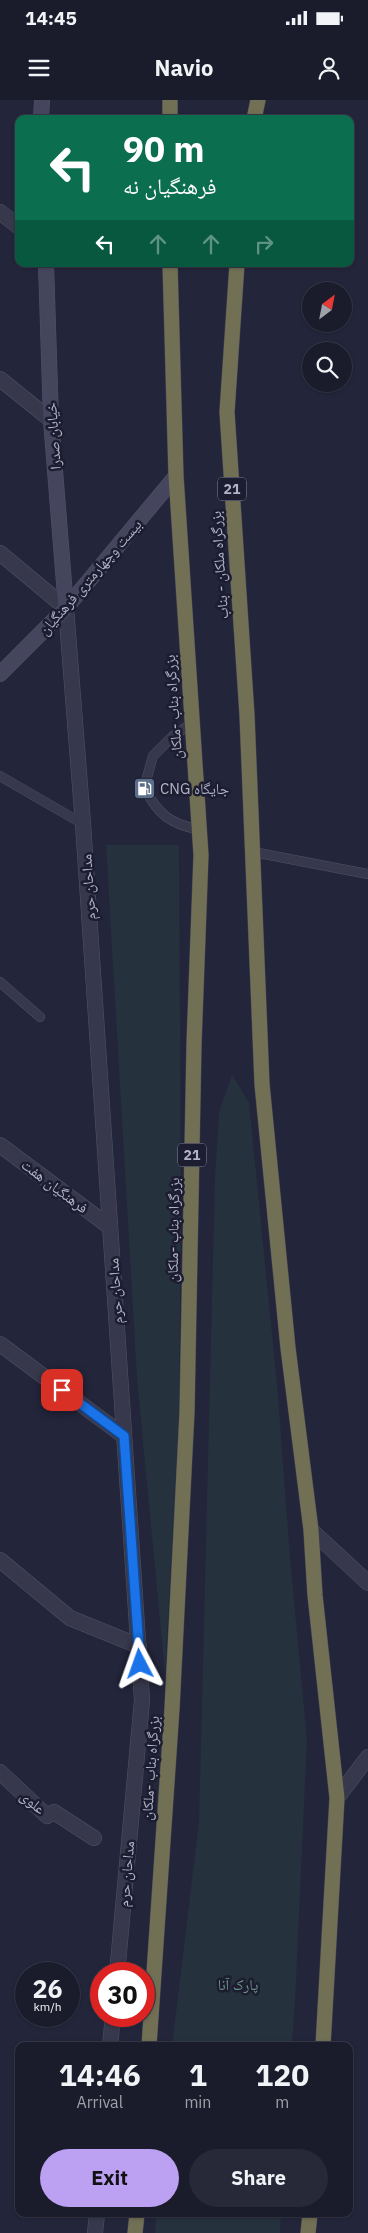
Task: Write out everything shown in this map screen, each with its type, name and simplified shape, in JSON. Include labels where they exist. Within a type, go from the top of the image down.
[{"type":"highway","points":[[170,100],[170,115]]},
{"type":"highway","points":[[255,115],[258,100]]},
{"type":"highway","name":"بزرگراه بناب -ملکان","points":[[148,2042],[172,1709],[188,1412],[194,1044],[201,855],[176,476],[170,267]]},
{"type":"highway","name":"بزرگراه ملکان - بناب","points":[[237,267],[227,412],[247,715],[253,852]]},
{"type":"highway","name":"21","points":[[253,852],[262,1084],[288,1348],[311,1530],[315,1595],[336,1798],[323,2042]]},
{"type":"highway","points":[[136,2233],[137,2217]]},
{"type":"highway","points":[[308,2233],[310,2217]]},
{"type":"street","points":[[41,115],[42,100]]},
{"type":"street","points":[[0,212],[15,223]]},
{"type":"street","name":"خیابان صدرا","points":[[46,267],[51,420],[66,608]]},
{"type":"street","points":[[0,379],[51,420]]},
{"type":"street","name":"بیست وچهارمتری فرهنگیان","points":[[0,674],[66,608],[176,476]]},
{"type":"street","points":[[0,553],[66,608]]},
{"type":"street","name":"مداحان حرم","points":[[66,608],[84,824],[142,1700],[118,1962]]},
{"type":"street","name":"فرهنگیان هفت","points":[[0,1145],[110,1227]]},
{"type":"street","points":[[0,1344],[124,1436]]},
{"type":"street","points":[[311,1530],[368,1583]]},
{"type":"street","points":[[0,1560],[70,1618],[138,1646]]},
{"type":"street","points":[[336,1798],[368,1757]]},
{"type":"street","name":"علوی","points":[[0,1772],[48,1816],[54,1812],[94,1838]]},
{"type":"street","points":[[110,2042],[112,2027]]},
{"type":"street","points":[[95,2233],[97,2217]]},
{"type":"lane","points":[[192,724],[173,736],[153,756],[144,788],[156,810],[177,825],[199,830]]},
{"type":"lane","points":[[0,776],[84,824]]},
{"type":"lane","points":[[253,852],[368,874]]},
{"type":"lane","points":[[0,982],[40,1017]]},
{"type":"green space","points":[[106,845],[179,845],[181,1196],[179,1412],[165,1674],[137,1379]]},
{"type":"green space","name":"پارک آنا","points":[[232,1075],[249,1102],[277,1383],[290,1556],[307,1740],[292,2042],[172,2042],[199,1821],[215,1176],[219,1112]]},
{"type":"green space","points":[[156,2217],[281,2217],[280,2233],[155,2233]]},
{"type":"place","name":"CNG جایگاه","points":[[144,788]]},
{"type":"route","points":[[62,1390],[124,1436],[140,1664]]}]
